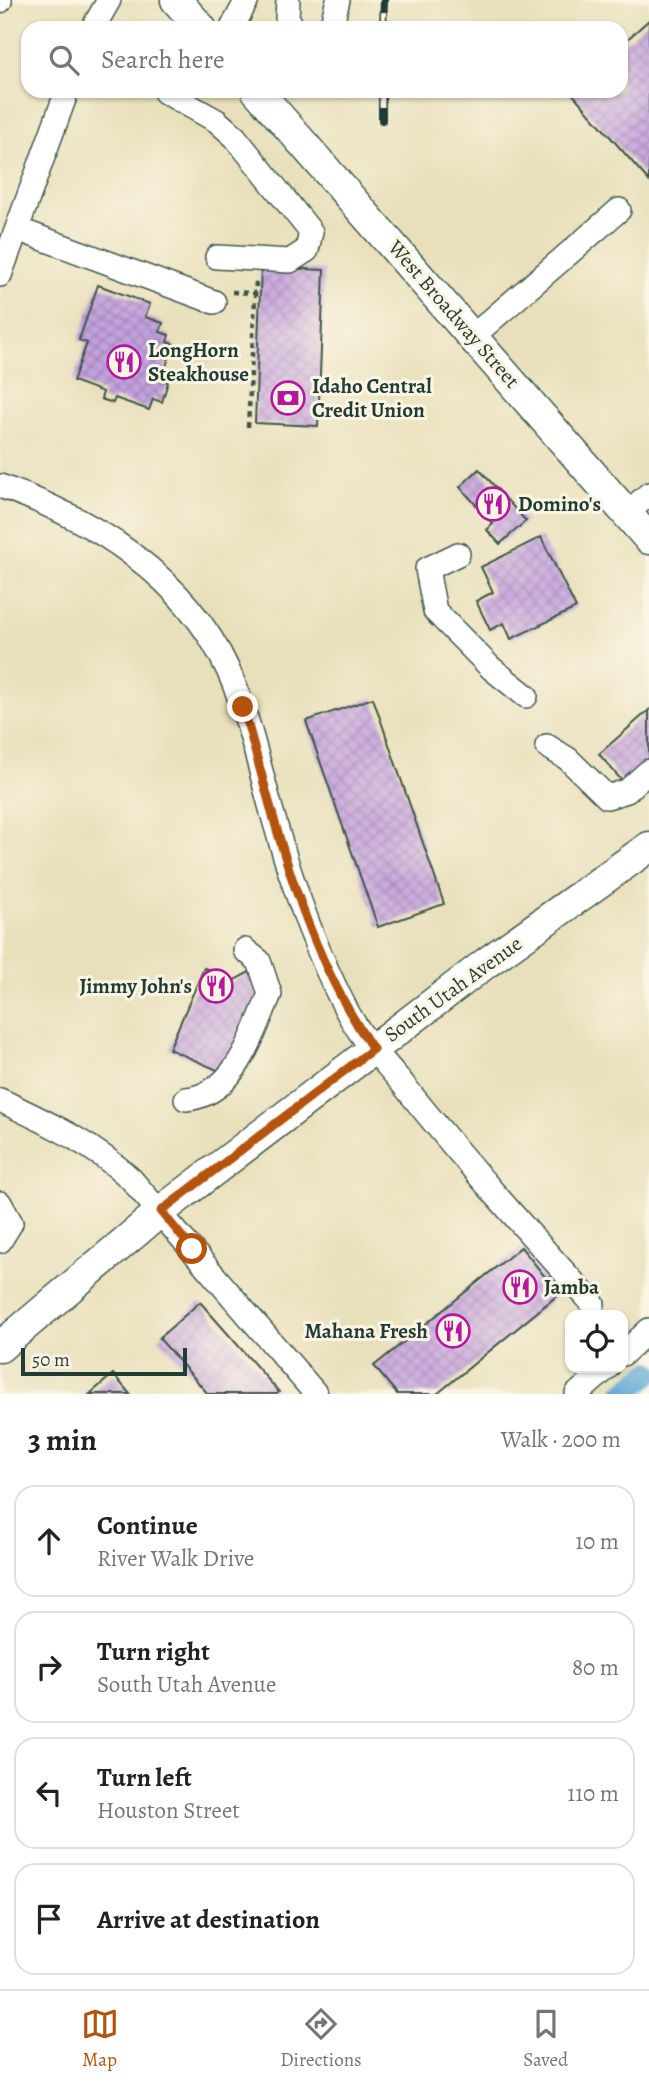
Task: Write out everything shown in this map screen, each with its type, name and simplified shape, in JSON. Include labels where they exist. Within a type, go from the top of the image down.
[{"type":"main road","points":[[176,0],[195,21]]},
{"type":"main road","name":"West Broadway Street","points":[[270,98],[473,336],[638,503],[649,539]]},
{"type":"main road","name":"South Utah Avenue","points":[[0,1347],[161,1211],[373,1049],[486,963],[646,855]]},
{"type":"street","points":[[97,21],[109,0]]},
{"type":"street","points":[[236,21],[247,0]]},
{"type":"street","points":[[328,0],[329,21]]},
{"type":"street","points":[[331,21],[338,0]]},
{"type":"street","points":[[0,275],[64,98]]},
{"type":"street","points":[[176,98],[217,121],[235,137],[311,232],[307,250],[290,261],[217,257]]},
{"type":"street","points":[[473,336],[619,210]]},
{"type":"street","points":[[17,229],[214,302]]},
{"type":"street","points":[[0,486],[48,503],[107,536],[151,568],[197,620],[227,668],[243,707],[301,908],[324,965],[350,1016],[373,1049],[462,1157],[593,1304]]},
{"type":"street","points":[[458,554],[428,569],[435,611],[491,668],[526,696]]},
{"type":"street","points":[[547,746],[568,759],[607,797],[627,791],[649,771]]},
{"type":"street","points":[[186,1099],[200,1098],[236,1069],[270,994],[259,961],[245,950]]},
{"type":"street","points":[[1,1102],[76,1136],[103,1153],[161,1211],[316,1394]]},
{"type":"street","points":[[0,1203],[11,1223],[0,1241]]},
{"type":"street","points":[[628,1349],[649,1330]]},
{"type":"street","points":[[577,1394],[601,1373]]},
{"type":"path","points":[[248,427],[256,279]]},
{"type":"path","points":[[245,292],[256,293]]},
{"type":"building","points":[[649,20],[649,181],[576,98],[628,98],[628,39]]},
{"type":"building","points":[[261,267],[324,270],[318,426],[255,423]]},
{"type":"building","name":"LongHorn Steakhouse","points":[[98,285],[150,304],[145,317],[163,323],[160,332],[169,335],[167,342],[174,344],[161,380],[168,382],[162,402],[153,399],[149,410],[115,398],[113,403],[101,399],[103,392],[73,381],[87,343],[79,340]]},
{"type":"building","name":"Domino's","points":[[479,469],[526,521],[500,544],[487,530],[493,524],[460,487]]},
{"type":"building","points":[[541,537],[576,608],[511,639],[504,623],[490,630],[476,601],[493,592],[481,567]]},
{"type":"building","points":[[373,698],[444,904],[378,927],[306,721]]},
{"type":"building","points":[[649,710],[649,760],[623,782],[599,754]]},
{"type":"building","points":[[204,968],[233,981],[253,970],[262,987],[224,1073],[169,1049]]},
{"type":"building","points":[[521,1247],[559,1294],[437,1394],[397,1394],[374,1366]]},
{"type":"building","points":[[200,1302],[279,1392],[277,1394],[208,1394],[159,1338]]},
{"type":"building","points":[[113,1374],[130,1394],[90,1394]]},
{"type":"waterway","points":[[623,1394],[649,1373]]},
{"type":"railway","points":[[383,21],[384,0]]},
{"type":"railway","points":[[382,98],[382,120]]},
{"type":"place","name":"LongHorn Steakhouse","points":[[124,362]]},
{"type":"place","name":"Idaho Central Credit Union","points":[[288,398]]},
{"type":"place","name":"Domino's","points":[[493,504]]},
{"type":"place","name":"Jimmy John's","points":[[216,986]]},
{"type":"place","name":"Jamba","points":[[520,1287]]},
{"type":"place","name":"Mahana Fresh","points":[[453,1331]]},
{"type":"route","points":[[192,1249],[161,1211],[373,1049],[350,1016],[324,965],[301,908],[243,707]]}]
